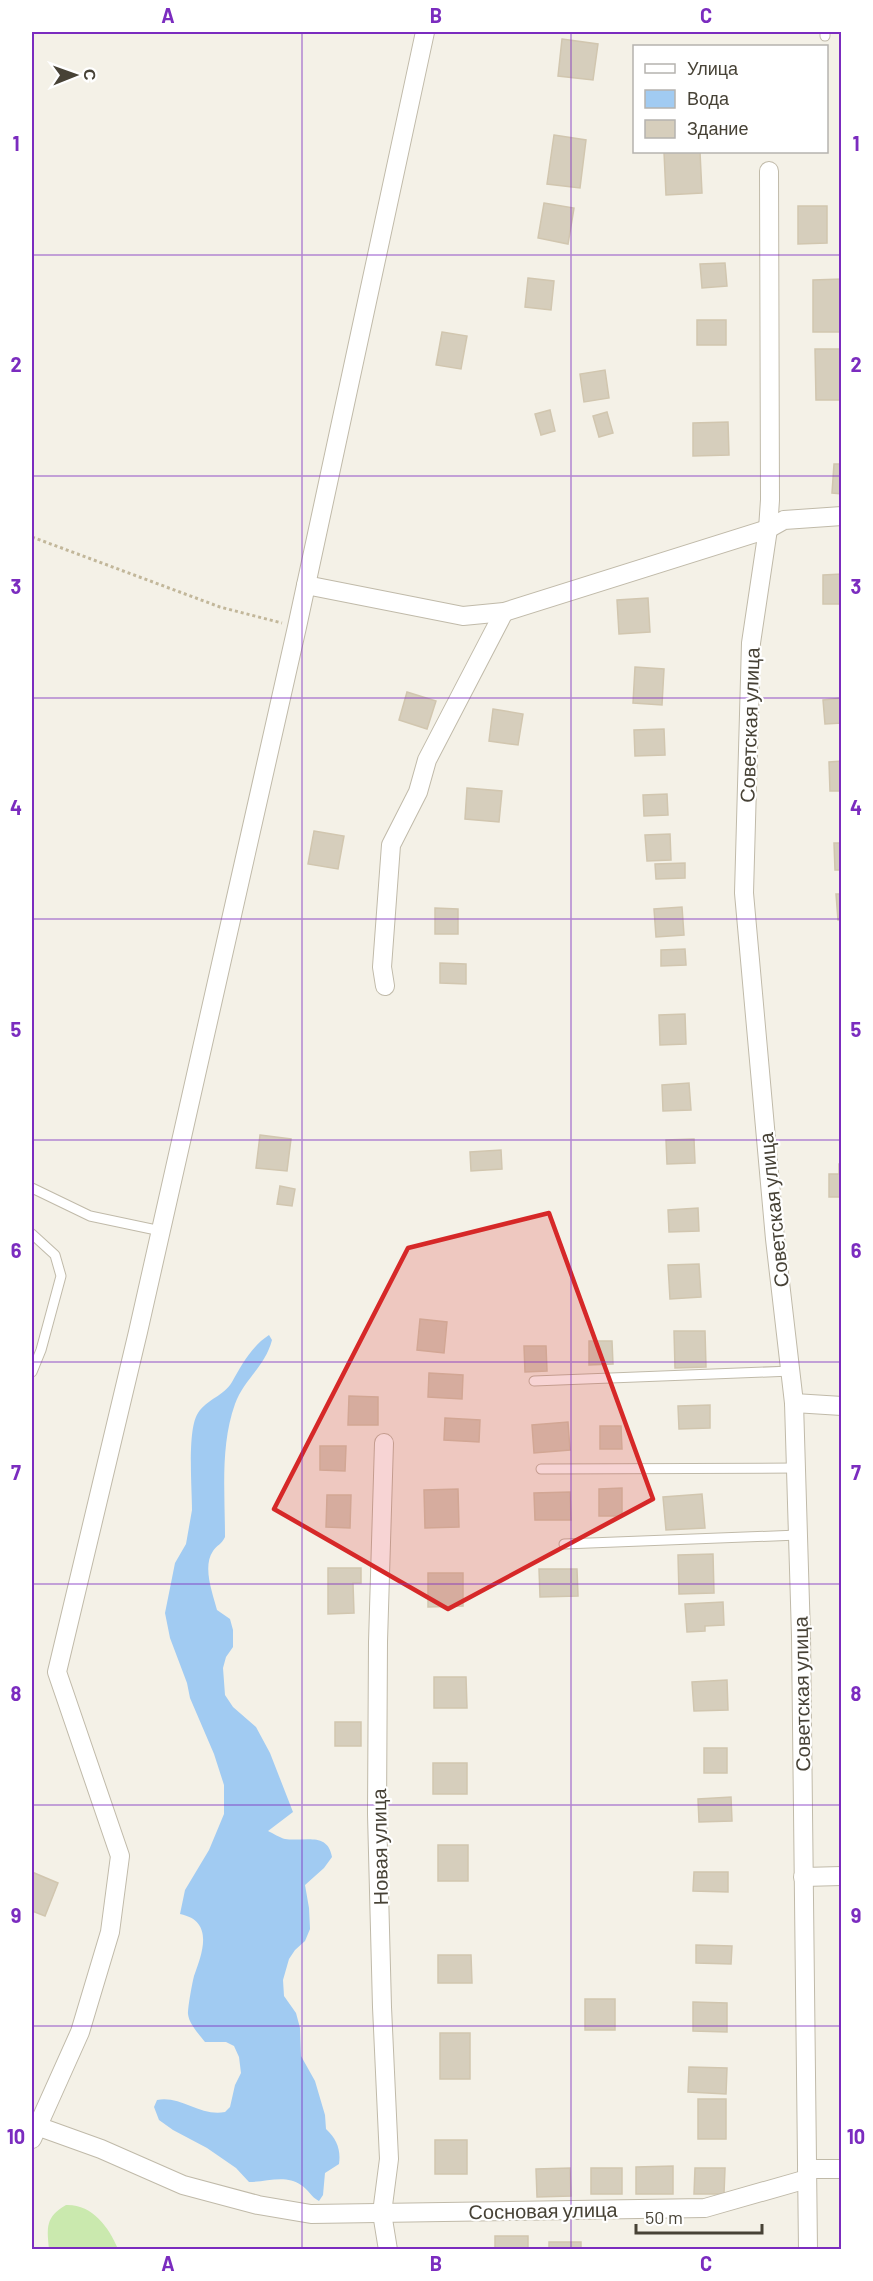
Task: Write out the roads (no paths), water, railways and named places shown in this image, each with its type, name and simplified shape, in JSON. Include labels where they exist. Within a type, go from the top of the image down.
[{"type":"street","points":[[33,2130],[80,2032],[110,1932],[120,1856],[57,1672],[297,627],[425,32]]},
{"type":"street","name":"Советская улица","points":[[769,171],[770,500],[768,529],[751,643],[744,893],[775,1239],[794,1403],[798,1535],[808,2250]]},
{"type":"street","points":[[306,585],[463,616],[504,612],[768,529],[784,520],[842,516]]},
{"type":"street","points":[[385,986],[382,967],[391,845],[418,792],[427,760],[504,612]]},
{"type":"street","points":[[794,1403],[842,1406]]},
{"type":"street","name":"Новая улица","points":[[384,1443],[378,1642],[377,1814],[389,2159],[382,2213],[388,2250]]},
{"type":"street","points":[[803,1877],[842,1876]]},
{"type":"street","name":"Сосновая улица","points":[[33,2130],[101,2149],[183,2185],[258,2205],[311,2214],[705,2208],[807,2174],[842,2169]]},
{"type":"lane","points":[[32,1188],[90,1216],[160,1231]]},
{"type":"lane","points":[[32,1234],[56,1255],[62,1276],[41,1350],[32,1372]]},
{"type":"lane","points":[[534,1381],[790,1371]]},
{"type":"lane","points":[[541,1469],[796,1468]]},
{"type":"lane","points":[[564,1544],[798,1535]]},
{"type":"water","points":[[269,1335],[272,1340],[265,1358],[239,1395],[230,1420],[224,1470],[225,1537],[210,1557],[208,1572],[217,1610],[230,1619],[233,1630],[233,1647],[226,1657],[223,1668],[225,1695],[233,1707],[256,1727],[270,1753],[293,1812],[268,1831],[285,1839],[320,1841],[330,1849],[332,1857],[324,1868],[305,1885],[310,1929],[305,1941],[289,1959],[283,1980],[284,1996],[296,2013],[300,2028],[301,2056],[315,2081],[325,2115],[326,2129],[339,2149],[339,2164],[325,2173],[323,2195],[319,2201],[303,2187],[289,2180],[249,2182],[236,2168],[207,2148],[159,2120],[154,2107],[157,2100],[166,2099],[207,2112],[225,2112],[230,2107],[235,2085],[241,2073],[239,2057],[234,2046],[226,2042],[205,2042],[192,2025],[188,2014],[192,1984],[203,1939],[198,1924],[191,1918],[180,1914],[185,1890],[209,1850],[224,1814],[224,1785],[214,1754],[190,1698],[187,1683],[170,1638],[165,1613],[175,1563],[186,1544],[192,1510],[191,1445],[195,1421],[198,1413],[206,1404],[229,1387],[252,1350]]}]
